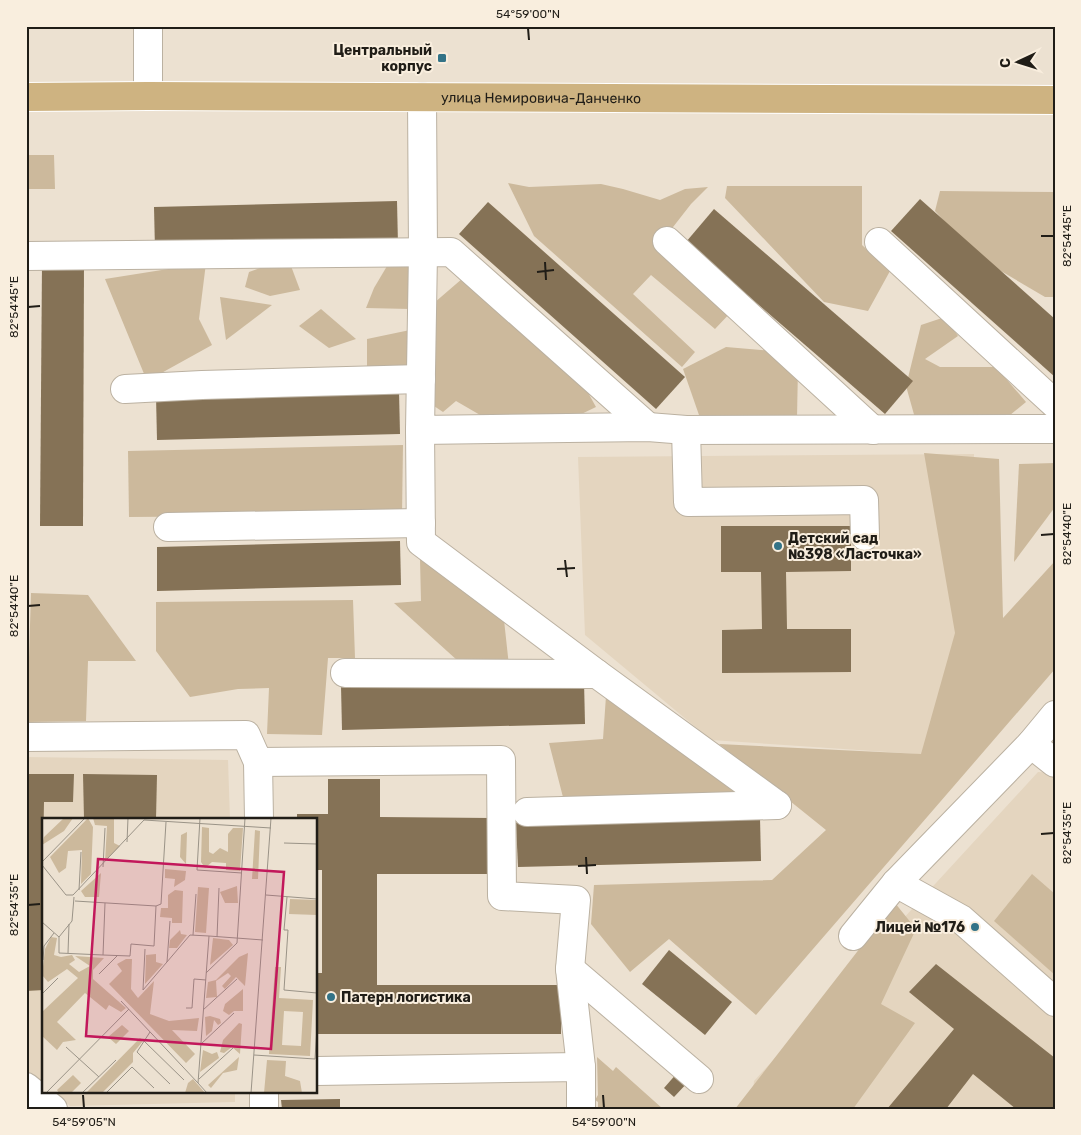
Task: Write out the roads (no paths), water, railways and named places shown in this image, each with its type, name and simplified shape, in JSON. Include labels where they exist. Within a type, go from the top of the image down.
[{"type":"main road","name":"улица Немировича-Данченко","points":[[26,97],[1055,100]]},
{"type":"lane","points":[[148,26],[148,96]]},
{"type":"lane","points":[[422,97],[421,542],[776,805],[527,812]]},
{"type":"lane","points":[[667,241],[873,430]]},
{"type":"lane","points":[[879,242],[1055,404]]},
{"type":"lane","points":[[26,256],[451,252],[648,427]]},
{"type":"lane","points":[[125,389],[421,379]]},
{"type":"lane","points":[[420,430],[648,427],[686,430],[1055,429]]},
{"type":"lane","points":[[686,430],[688,502],[864,500],[865,536]]},
{"type":"lane","points":[[168,527],[421,523]]},
{"type":"lane","points":[[345,673],[597,674]]},
{"type":"lane","points":[[853,936],[896,883],[1031,744],[1055,715]]},
{"type":"lane","points":[[26,736],[246,735],[258,762],[259,818]]},
{"type":"lane","points":[[1031,744],[1055,763]]},
{"type":"lane","points":[[258,762],[501,760],[502,896],[576,900],[570,969],[581,1067],[581,1109]]},
{"type":"lane","points":[[896,883],[961,919],[1055,1002]]},
{"type":"lane","points":[[570,969],[699,1079]]},
{"type":"lane","points":[[318,1071],[581,1067]]},
{"type":"lane","points":[[264,1092],[264,1109]]},
{"type":"place","name":"Центральный корпус","points":[[442,58]]},
{"type":"place","name":"Детский сад №398 «Ласточка»","points":[[778,546]]},
{"type":"place","name":"Лицей №176","points":[[975,927]]},
{"type":"place","name":"Патерн логистика","points":[[331,997]]}]
